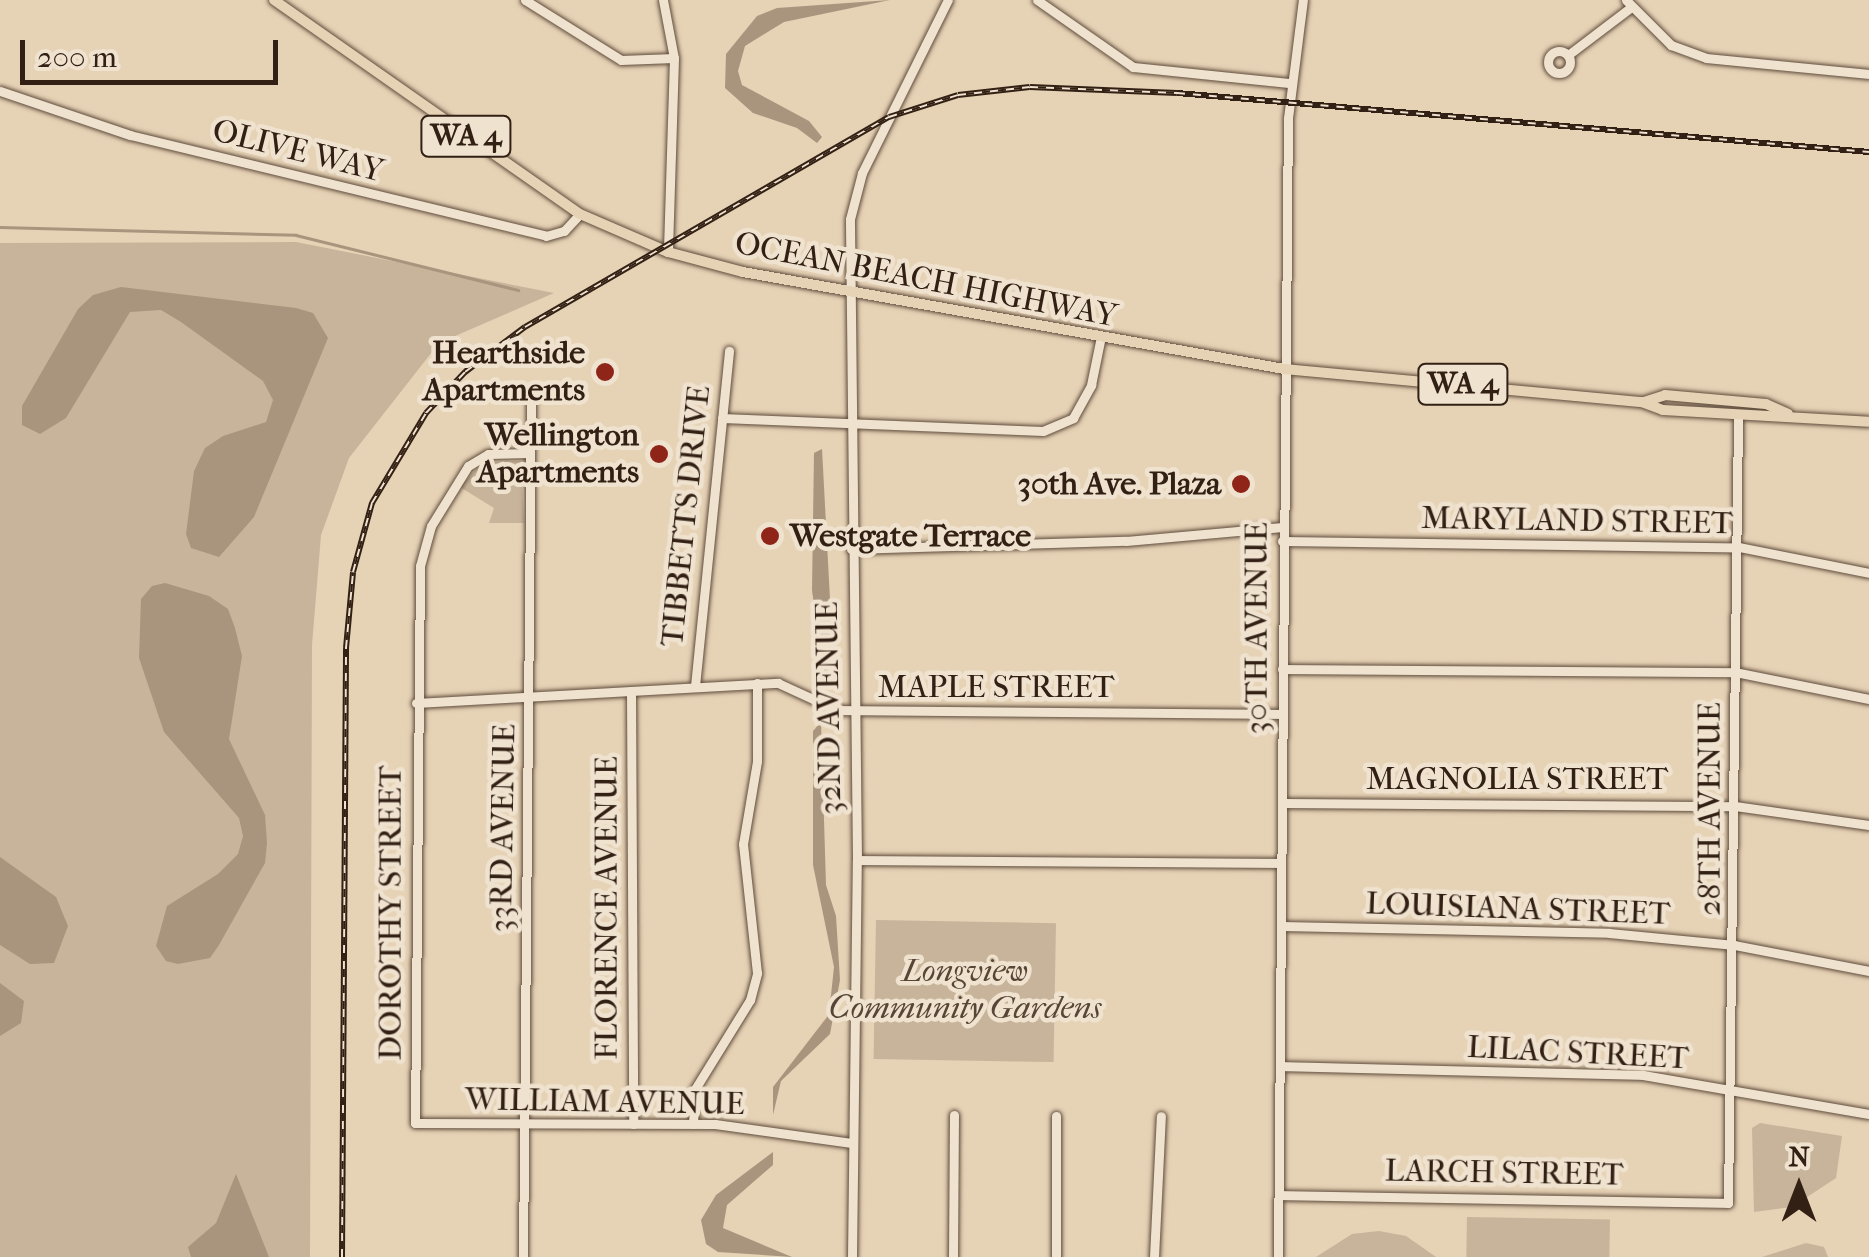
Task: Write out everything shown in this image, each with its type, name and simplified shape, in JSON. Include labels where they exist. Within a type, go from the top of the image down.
[{"type":"main road","name":"OCEAN BEACH HIGHWAY","points":[[274,0],[580,214],[668,252],[849,295],[1100,341],[1284,369],[1642,402],[1738,415],[1869,422]]},
{"type":"main road","name":"OCEAN BEACH HIGHWAY","points":[[1642,402],[1665,396],[1766,404],[1789,415]]},
{"type":"street","points":[[525,0],[621,60],[674,58]]},
{"type":"street","points":[[663,0],[674,58],[668,252]]},
{"type":"street","name":"32ND AVENUE","points":[[852,1257],[857,860],[850,219],[858,186],[948,0]]},
{"type":"street","points":[[1037,0],[1133,68],[1290,83]]},
{"type":"street","name":"30TH AVENUE","points":[[1278,1257],[1284,369],[1290,83],[1303,0]]},
{"type":"street","points":[[1568,56],[1628,4],[1670,45],[1706,58],[1869,74]]},
{"type":"street","name":"OLIVE WAY","points":[[0,91],[130,135],[546,236],[564,231],[580,214]]},
{"type":"street","points":[[722,418],[851,427],[1043,431],[1074,418],[1091,385],[1100,341]]},
{"type":"street","name":"TIBBETTS DRIVE","points":[[695,686],[729,352]]},
{"type":"street","name":"33RD AVENUE","points":[[523,1257],[531,400]]},
{"type":"street","name":"28TH AVENUE","points":[[1728,1204],[1734,1090],[1738,415]]},
{"type":"street","name":"DOROTHY STREET","points":[[415,1123],[417,583],[432,526],[478,458],[530,453]]},
{"type":"street","points":[[851,548],[1126,541],[1282,527]]},
{"type":"street","name":"MARYLAND STREET","points":[[1282,541],[1739,547],[1869,573]]},
{"type":"street","points":[[1282,669],[1735,672],[1869,698]]},
{"type":"street","name":"MAPLE STREET","points":[[416,703],[778,682],[827,706],[854,711],[1283,714]]},
{"type":"street","points":[[693,1124],[696,1089],[750,1000],[757,973],[743,844],[757,761],[757,683]]},
{"type":"street","name":"FLORENCE AVENUE","points":[[630,691],[633,1124]]},
{"type":"street","name":"MAGNOLIA STREET","points":[[1282,803],[1734,806],[1869,825]]},
{"type":"street","points":[[857,860],[1282,863]]},
{"type":"street","name":"LOUISIANA STREET","points":[[1282,926],[1610,933],[1734,945],[1869,971]]},
{"type":"street","name":"LILAC STREET","points":[[1282,1066],[1643,1075],[1869,1114]]},
{"type":"street","points":[[953,1257],[954,1115]]},
{"type":"street","points":[[1056,1116],[1056,1257]]},
{"type":"street","points":[[1154,1257],[1161,1116]]},
{"type":"street","name":"WILLIAM AVENUE","points":[[415,1123],[693,1124],[852,1143]]},
{"type":"street","name":"LARCH STREET","points":[[1279,1195],[1728,1204]]},
{"type":"green space","points":[[296,242],[554,293],[439,343],[349,458],[321,535],[312,645],[310,1257],[0,1257],[0,243]]},
{"type":"green space","points":[[521,461],[524,523],[489,523],[494,508],[460,487],[483,462]]},
{"type":"green space","name":"Longview Community Gardens","points":[[876,920],[1056,923],[1054,1062],[874,1059]]},
{"type":"green space","points":[[1760,1123],[1842,1136],[1836,1178],[1792,1207],[1754,1212],[1752,1128]]},
{"type":"green space","points":[[1467,1217],[1610,1219],[1609,1257],[1466,1257]]},
{"type":"green space","points":[[1379,1231],[1406,1236],[1436,1257],[1316,1257],[1352,1234]]},
{"type":"green space","points":[[1806,1243],[1824,1247],[1828,1257],[1762,1257]]},
{"type":"shaded area","points":[[890,0],[784,22],[745,46],[738,71],[742,85],[809,121],[822,137],[817,143],[797,128],[753,113],[725,88],[726,54],[757,16],[777,8]]},
{"type":"shaded area","points":[[121,287],[296,308],[313,313],[328,338],[254,517],[219,557],[191,548],[186,534],[194,471],[205,448],[223,436],[266,422],[273,400],[263,381],[181,322],[161,310],[130,312],[66,418],[40,434],[22,425],[22,406],[78,309],[93,295]]},
{"type":"shaded area","points":[[822,449],[832,637],[825,689],[812,590],[814,453]]},
{"type":"shaded area","points":[[165,583],[209,596],[228,609],[242,656],[229,739],[265,815],[267,843],[265,863],[210,958],[178,964],[166,961],[156,946],[167,906],[218,874],[238,854],[243,836],[239,818],[164,732],[139,658],[141,599],[152,586]]},
{"type":"shaded area","points":[[821,722],[826,885],[836,916],[840,980],[830,1034],[781,1081],[773,1115],[773,1087],[827,1017],[831,995],[834,967],[813,865],[813,731]]},
{"type":"shaded area","points":[[0,857],[56,897],[68,926],[54,963],[30,964],[0,945]]},
{"type":"shaded area","points":[[0,983],[24,1001],[21,1023],[0,1036]]},
{"type":"shaded area","points":[[773,1152],[773,1165],[727,1205],[723,1228],[792,1257],[718,1252],[706,1244],[701,1220],[716,1195]]},
{"type":"shaded area","points":[[236,1174],[269,1257],[191,1257],[188,1247],[216,1223]]},
{"type":"waterway","points":[[0,227],[296,235],[518,290]]},
{"type":"railway","points":[[342,1257],[346,648],[353,572],[372,503],[426,413],[465,372],[525,327],[889,117],[958,95],[1030,87],[1177,93],[1869,152]]},
{"type":"place","name":"Hearthside Apartments","points":[[605,372]]},
{"type":"place","name":"Wellington Apartments","points":[[659,454]]},
{"type":"place","name":"30th Ave. Plaza","points":[[1241,484]]},
{"type":"place","name":"Westgate Terrace","points":[[770,536]]}]
